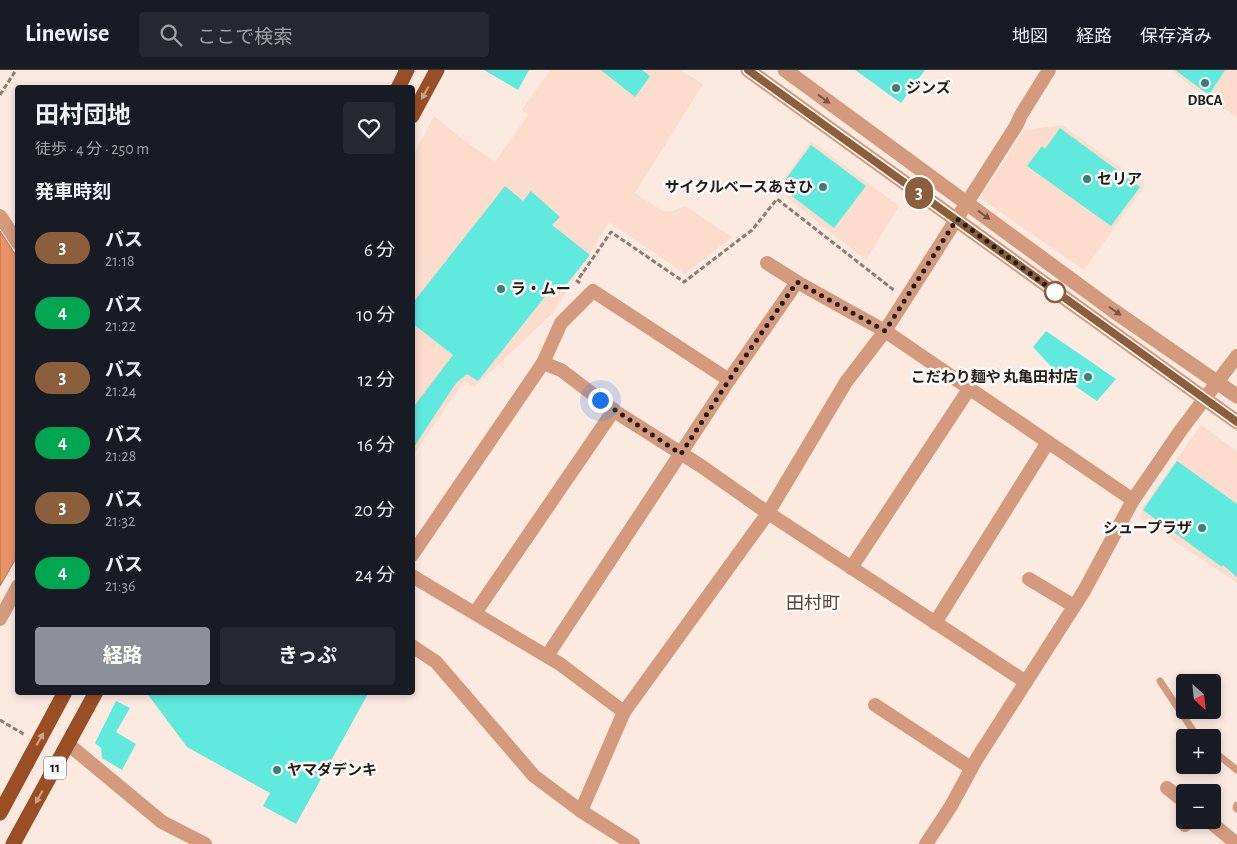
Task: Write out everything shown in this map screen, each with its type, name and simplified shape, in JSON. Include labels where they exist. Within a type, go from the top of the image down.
[{"type":"highway","points":[[400,85],[407,70]]},
{"type":"highway","points":[[415,110],[437,70]]},
{"type":"highway","name":"11","points":[[0,813],[63,695]]},
{"type":"highway","name":"11","points":[[13,844],[94,695]]},
{"type":"street","points":[[748,70],[1237,422]]},
{"type":"street","points":[[784,70],[1114,311],[1237,396]]},
{"type":"street","points":[[581,811],[624,712],[768,513],[846,382],[885,331],[967,203],[1046,71]]},
{"type":"street","points":[[2,219],[15,229]]},
{"type":"street","points":[[2,219],[15,238]]},
{"type":"street","points":[[767,263],[885,331],[1133,500]]},
{"type":"street","points":[[547,656],[729,380],[797,282]]},
{"type":"street","points":[[415,551],[543,363],[561,323],[593,291],[729,380]]},
{"type":"street","points":[[926,844],[951,806],[971,768],[1074,606],[1133,500],[1237,356]]},
{"type":"street","points":[[543,363],[560,370],[614,410],[1026,682]]},
{"type":"street","points":[[851,568],[970,389]]},
{"type":"street","points":[[475,613],[614,410]]},
{"type":"street","points":[[935,623],[1048,442]]},
{"type":"street","points":[[415,578],[547,656],[624,712]]},
{"type":"street","points":[[1029,579],[1074,606]]},
{"type":"street","points":[[0,619],[15,592]]},
{"type":"street","points":[[415,648],[436,662],[534,776],[581,811],[633,844]]},
{"type":"street","points":[[875,705],[971,768]]},
{"type":"street","points":[[68,744],[162,822],[205,844]]},
{"type":"street","points":[[1167,788],[1176,795]]},
{"type":"street","points":[[1219,829],[1237,844]]},
{"type":"lane","points":[[1160,681],[1192,729]]},
{"type":"lane","points":[[1221,757],[1237,770]]},
{"type":"path","points":[[0,95],[16,70]]},
{"type":"path","points":[[593,291],[577,281],[611,232],[684,282],[752,230],[777,199],[905,299]]},
{"type":"path","points":[[0,720],[38,743]]},
{"type":"shaded area","points":[[550,70],[680,70],[703,84],[635,193],[663,211],[672,211],[685,206],[732,237],[685,274],[609,222],[553,313],[474,387],[464,381],[415,452],[415,152],[434,116],[495,162],[528,115],[522,110]]},
{"type":"shaded area","points":[[1172,70],[1237,70],[1237,117],[1194,89]]},
{"type":"shaded area","points":[[1062,125],[1145,185],[1084,270],[980,198],[1024,130]]},
{"type":"shaded area","points":[[811,141],[899,206],[866,260],[776,189]]},
{"type":"shaded area","points":[[0,231],[15,254],[15,560],[0,586]]},
{"type":"shaded area","name":"シュープラザ","points":[[1201,425],[1237,451],[1237,583],[1139,517],[1142,513],[1141,510]]},
{"type":"building","points":[[484,70],[529,70],[518,90]]},
{"type":"building","points":[[601,70],[642,70],[650,76],[635,97]]},
{"type":"building","name":"ジンズ","points":[[855,70],[925,70],[901,103]]},
{"type":"building","name":"DBCA","points":[[1175,70],[1225,70],[1209,95]]},
{"type":"building","points":[[1060,128],[1140,187],[1111,226],[1027,166],[1042,146],[1045,149]]},
{"type":"building","name":"サイクルベースあさひ","points":[[811,145],[866,186],[834,228],[780,187]]},
{"type":"building","points":[[505,186],[523,201],[531,191],[560,217],[552,225],[590,255],[562,290],[555,284],[478,381],[467,374],[456,383],[415,445],[415,405],[453,355],[415,325],[415,300]]},
{"type":"building","name":"こだわり麺や 丸亀田村店","points":[[1046,331],[1116,379],[1097,401],[1059,375],[1033,347]]},
{"type":"building","name":"シュープラザ","points":[[1177,461],[1237,504],[1237,577],[1223,565],[1222,567],[1143,510]]},
{"type":"building","name":"ヤマダデンキ","points":[[148,695],[367,695],[296,824],[263,806],[270,793],[187,747]]},
{"type":"building","points":[[116,701],[130,708],[116,732],[136,744],[122,770],[102,758],[101,748],[95,743]]},
{"type":"bus line","name":"3","points":[[748,70],[1237,422]]},
{"type":"place","name":"DBCA","points":[[1205,83]]},
{"type":"place","name":"ジンズ","points":[[896,88]]},
{"type":"place","name":"セリア","points":[[1087,179]]},
{"type":"place","name":"サイクルベースあさひ","points":[[823,187]]},
{"type":"place","name":"ラ・ムー","points":[[501,289]]},
{"type":"place","name":"こだわり麺や 丸亀田村店","points":[[1088,377]]},
{"type":"place","name":"シュープラザ","points":[[1202,528]]},
{"type":"place","name":"ヤマダデンキ","points":[[277,770]]},
{"type":"district","name":"田村町","points":[[813,604]]},
{"type":"route","points":[[600,400],[681,454],[729,380],[797,282],[885,331],[957,219],[1055,292]]}]
